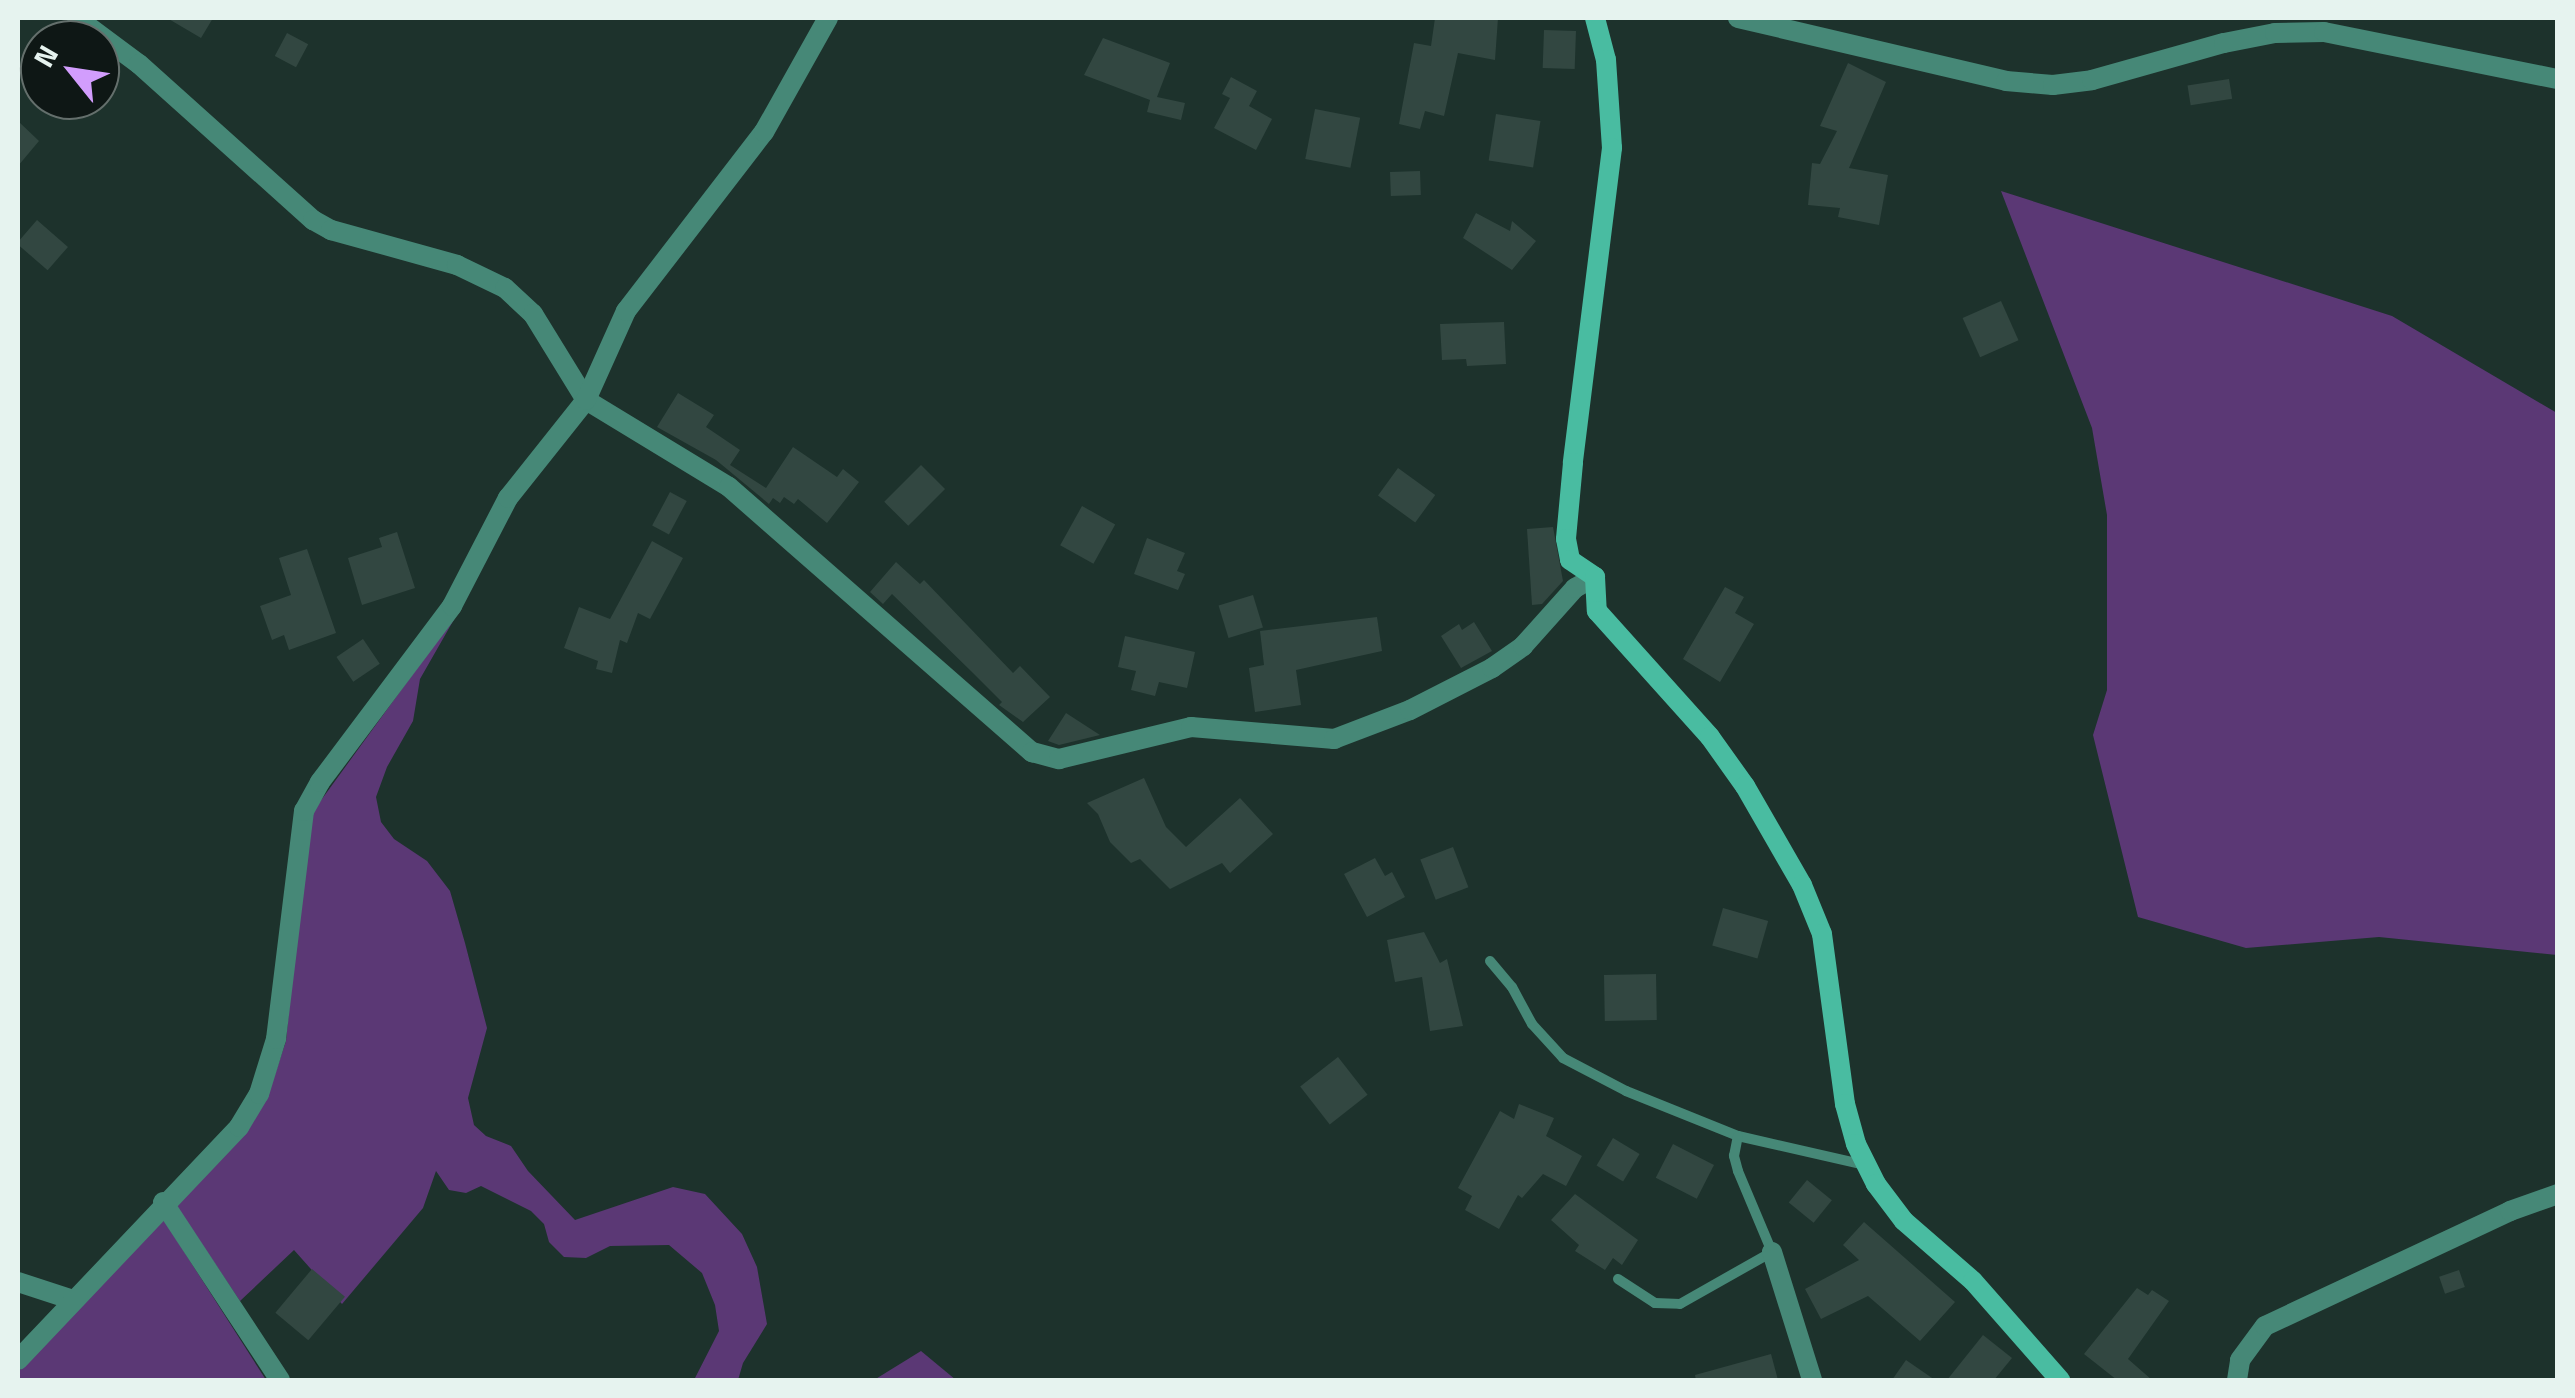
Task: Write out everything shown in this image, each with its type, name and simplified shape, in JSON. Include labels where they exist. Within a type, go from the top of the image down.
[{"type":"main road","points":[[1596,18],[1606,60],[1612,148],[1566,538],[1570,560],[1595,577],[1597,611],[1710,737],[1779,837],[1822,934],[1845,1104],[1867,1166],[1904,1221],[1973,1281],[2060,1380]]},
{"type":"street","points":[[77,18],[138,64],[313,220],[331,230],[457,265],[505,288],[533,314],[586,400],[729,487],[1002,730],[1032,752],[1059,759],[1088,748],[1192,727],[1334,739],[1438,697],[1492,668],[1522,646],[1575,588],[1595,577]]},
{"type":"street","points":[[18,1360],[163,1202],[239,1127],[259,1094],[276,1039],[304,810],[320,782],[452,606],[508,498],[586,400],[626,311],[764,132],[828,18]]},
{"type":"street","points":[[1738,18],[2006,82],[2053,85],[2092,80],[2224,43],[2275,33],[2324,32],[2558,79]]},
{"type":"street","points":[[2237,1380],[2240,1360],[2265,1326],[2510,1211],[2558,1194]]},
{"type":"street","points":[[163,1202],[280,1380]]},
{"type":"street","points":[[1772,1252],[1812,1380]]},
{"type":"street","points":[[18,1282],[73,1300]]},
{"type":"lane","points":[[1490,961],[1512,987],[1532,1024],[1563,1058],[1626,1092],[1738,1136],[1867,1166]]},
{"type":"lane","points":[[1618,1279],[1654,1304],[1680,1304],[1772,1252],[1734,1156],[1738,1136]]},
{"type":"shaded area","points":[[2001,191],[2392,316],[2557,413],[2557,955],[2379,937],[2246,948],[2138,917],[2093,735],[2107,690],[2107,515],[2092,428]]},
{"type":"shaded area","points":[[460,609],[420,679],[413,721],[387,767],[376,797],[381,822],[394,839],[427,861],[450,891],[487,1028],[468,1098],[474,1125],[486,1136],[511,1146],[528,1171],[575,1220],[673,1187],[705,1194],[742,1234],[757,1267],[767,1324],[743,1363],[738,1380],[694,1380],[719,1331],[715,1305],[702,1273],[669,1245],[610,1246],[586,1258],[564,1257],[549,1242],[544,1224],[531,1211],[481,1186],[466,1193],[449,1190],[436,1171],[423,1208],[342,1304],[294,1250],[240,1301],[175,1204],[267,1098],[286,1041],[305,846],[314,810]]},
{"type":"shaded area","points":[[162,1217],[266,1380],[18,1380],[18,1372]]},
{"type":"shaded area","points":[[921,1351],[956,1380],[874,1380]]},
{"type":"building","points":[[167,18],[213,18],[201,38]]},
{"type":"building","points":[[1435,18],[1498,18],[1495,60],[1458,53],[1444,116],[1425,111],[1420,129],[1399,124],[1414,43],[1431,46]]},
{"type":"building","points":[[1544,30],[1576,31],[1575,69],[1543,68]]},
{"type":"building","points":[[287,33],[308,44],[296,67],[275,56]]},
{"type":"building","points":[[1103,38],[1170,63],[1157,97],[1185,103],[1181,120],[1147,112],[1150,100],[1084,75]]},
{"type":"building","points":[[1848,63],[1886,82],[1849,168],[1888,175],[1879,225],[1838,217],[1840,208],[1808,205],[1812,163],[1820,164],[1837,131],[1820,126]]},
{"type":"building","points":[[1231,77],[1257,91],[1249,106],[1272,119],[1256,150],[1214,128],[1230,98],[1222,94]]},
{"type":"building","points":[[2229,79],[2232,99],[2191,105],[2188,86]]},
{"type":"building","points":[[1315,109],[1360,118],[1350,168],[1305,159]]},
{"type":"building","points":[[1496,114],[1540,121],[1533,167],[1489,160]]},
{"type":"building","points":[[18,121],[39,141],[18,166]]},
{"type":"building","points":[[1420,171],[1421,195],[1391,196],[1390,172]]},
{"type":"building","points":[[1476,213],[1510,231],[1512,221],[1536,241],[1512,270],[1463,238]]},
{"type":"building","points":[[37,220],[68,247],[48,270],[18,245]]},
{"type":"building","points":[[2001,301],[2018,340],[1980,357],[1963,318]]},
{"type":"building","points":[[1504,322],[1506,364],[1467,366],[1466,359],[1442,360],[1440,324]]},
{"type":"building","points":[[678,393],[714,415],[706,427],[740,450],[730,465],[766,488],[793,447],[837,477],[843,469],[859,482],[827,523],[798,499],[794,504],[784,497],[780,503],[773,498],[769,504],[716,460],[657,427]]},
{"type":"building","points":[[921,465],[945,489],[908,526],[884,502]]},
{"type":"building","points":[[1398,468],[1435,495],[1415,523],[1378,496]]},
{"type":"building","points":[[670,492],[687,501],[669,534],[652,526]]},
{"type":"building","points":[[1082,506],[1115,524],[1093,564],[1060,545]]},
{"type":"building","points":[[1553,527],[1563,581],[1542,604],[1532,605],[1527,529]]},
{"type":"building","points":[[397,532],[415,588],[362,605],[348,558],[382,547],[379,538]]},
{"type":"building","points":[[1147,538],[1185,553],[1177,571],[1185,574],[1178,590],[1134,574]]},
{"type":"building","points":[[652,541],[683,558],[650,619],[638,613],[627,643],[620,640],[612,673],[596,669],[598,661],[564,648],[579,607],[610,619]]},
{"type":"building","points":[[307,549],[336,633],[289,650],[284,635],[272,640],[260,606],[291,595],[279,558]]},
{"type":"building","points":[[896,562],[920,584],[924,580],[1013,673],[1020,666],[1050,697],[1023,722],[999,705],[1002,702],[892,594],[883,604],[870,592]]},
{"type":"building","points":[[1725,587],[1744,597],[1735,613],[1754,624],[1720,682],[1683,659]]},
{"type":"building","points":[[1253,595],[1263,628],[1229,638],[1219,606]]},
{"type":"building","points":[[1377,617],[1382,651],[1296,670],[1301,705],[1255,712],[1249,668],[1264,665],[1260,631]]},
{"type":"building","points":[[1474,622],[1492,651],[1461,668],[1441,636],[1459,624],[1462,630]]},
{"type":"building","points":[[1125,636],[1195,652],[1187,688],[1159,682],[1155,696],[1131,690],[1136,671],[1118,667]]},
{"type":"building","points":[[363,639],[380,664],[353,682],[336,657]]},
{"type":"building","points":[[1066,713],[1100,735],[1059,745],[1048,741]]},
{"type":"building","points":[[1144,778],[1166,827],[1186,847],[1240,798],[1273,834],[1230,873],[1222,863],[1170,889],[1140,859],[1131,863],[1110,842],[1098,814],[1087,803]]},
{"type":"building","points":[[1453,847],[1468,887],[1436,900],[1420,860]]},
{"type":"building","points":[[1375,858],[1385,876],[1392,872],[1405,897],[1367,917],[1344,874]]},
{"type":"building","points":[[1723,908],[1768,921],[1757,958],[1712,945]]},
{"type":"building","points":[[1424,932],[1440,963],[1447,959],[1463,1026],[1430,1031],[1422,977],[1395,982],[1387,940]]},
{"type":"building","points":[[1656,974],[1657,1020],[1605,1021],[1604,975]]},
{"type":"building","points":[[1338,1057],[1368,1095],[1330,1124],[1300,1087]]},
{"type":"building","points":[[1519,1104],[1554,1118],[1546,1136],[1582,1156],[1566,1186],[1543,1174],[1522,1198],[1518,1195],[1499,1229],[1465,1210],[1472,1196],[1458,1188],[1500,1111],[1514,1119]]},
{"type":"building","points":[[1613,1138],[1640,1154],[1623,1181],[1597,1165]]},
{"type":"building","points":[[1673,1144],[1714,1165],[1697,1199],[1656,1178]]},
{"type":"building","points":[[1807,1180],[1832,1200],[1814,1223],[1789,1203]]},
{"type":"building","points":[[1575,1194],[1638,1240],[1622,1265],[1613,1258],[1605,1270],[1575,1251],[1579,1245],[1551,1220]]},
{"type":"building","points":[[1864,1222],[1955,1302],[1920,1341],[1868,1296],[1821,1319],[1805,1289],[1859,1260],[1843,1245]]},
{"type":"building","points":[[312,1269],[345,1297],[308,1340],[275,1313]]},
{"type":"building","points":[[2459,1270],[2465,1287],[2445,1294],[2439,1277]]},
{"type":"building","points":[[2137,1288],[2148,1295],[2152,1290],[2169,1301],[2128,1359],[2152,1380],[2117,1380],[2084,1354]]},
{"type":"building","points":[[1983,1335],[2012,1358],[1994,1380],[1947,1380]]},
{"type":"building","points":[[1771,1354],[1778,1380],[1696,1380],[1695,1375]]},
{"type":"building","points":[[1906,1360],[1935,1380],[1892,1380]]}]
